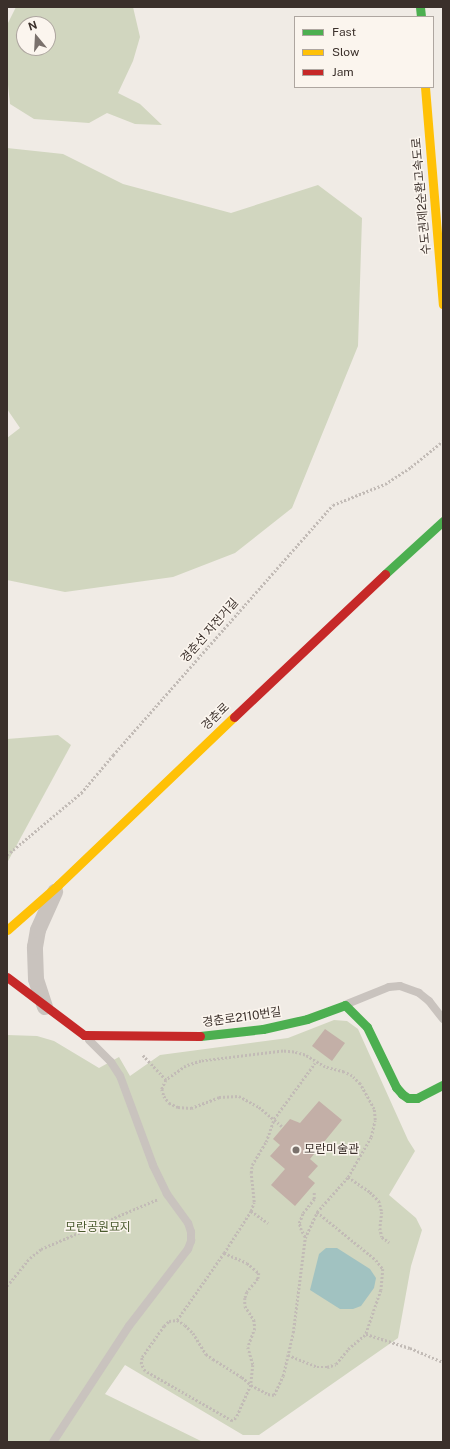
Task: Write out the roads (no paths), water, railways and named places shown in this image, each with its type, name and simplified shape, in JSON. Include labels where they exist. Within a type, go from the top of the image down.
[{"type":"main road","name":"수도권제2순환고속도로","points":[[426,88],[443,304]]},
{"type":"main road","name":"경춘로","points":[[7,930],[58,885],[328,626],[443,521]]},
{"type":"main road","points":[[7,977],[84,1035]]},
{"type":"main road","points":[[345,1005],[368,1027],[396,1087],[402,1094],[408,1098],[417,1098],[443,1085]]},
{"type":"main road","name":"경춘로2110번길","points":[[84,1035],[200,1036],[263,1029],[307,1019],[345,1005]]},
{"type":"street","points":[[45,1007],[36,979],[35,947],[46,911],[58,885]]},
{"type":"lane","points":[[345,1005],[389,987],[400,986],[420,993],[433,1005],[443,1020]]},
{"type":"lane","points":[[53,1442],[129,1326],[188,1249],[191,1240],[191,1232],[188,1223],[167,1194],[153,1165],[120,1076],[103,1052],[84,1035]]},
{"type":"water","points":[[326,1248],[337,1248],[370,1269],[376,1278],[374,1288],[361,1306],[353,1309],[340,1309],[310,1290],[319,1254]]},
{"type":"place","name":"모란미술관","points":[[296,1150]]},
{"type":"park label","name":"모란공원묘지","points":[[98,1228]]}]
